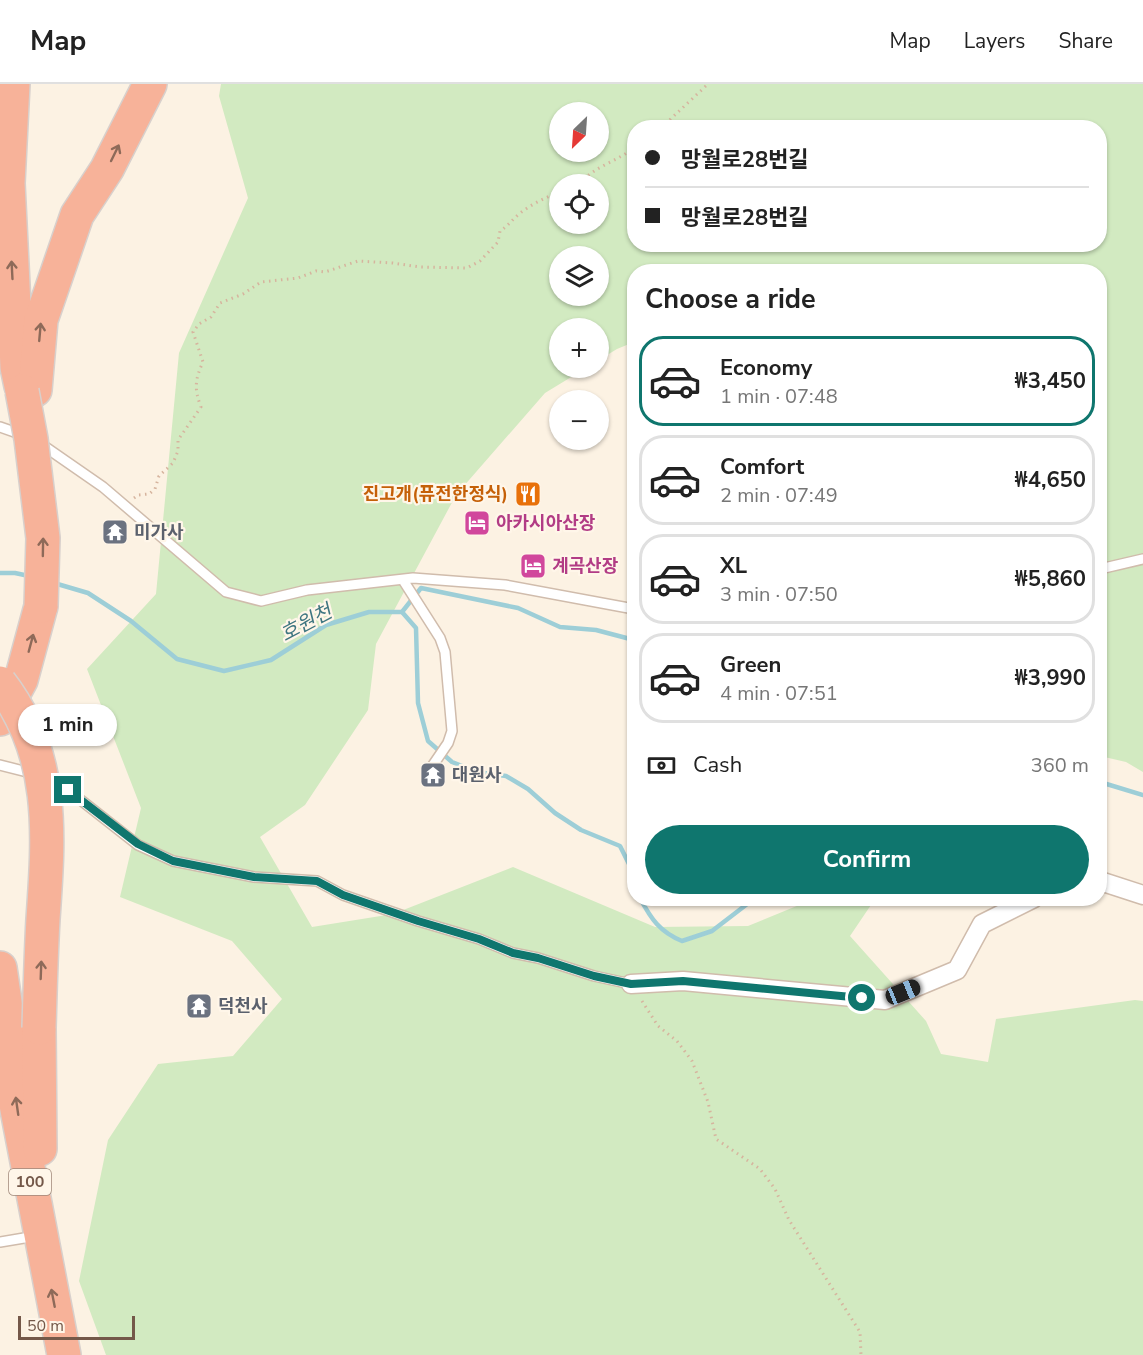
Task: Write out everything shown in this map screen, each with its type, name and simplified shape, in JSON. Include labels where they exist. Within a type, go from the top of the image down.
[{"type":"highway","points":[[13,84],[8,183],[17,367],[28,390]]},
{"type":"highway","points":[[0,719],[11,682],[41,606],[43,538],[31,439],[28,390],[41,321],[77,215],[107,169],[150,84]]},
{"type":"highway","points":[[11,682],[16,705],[34,743],[46,800],[48,839],[39,1028],[41,1235]]},
{"type":"highway","name":"100","points":[[0,968],[13,1055],[15,1099],[64,1355]]},
{"type":"street","points":[[1107,883],[1143,895]]},
{"type":"street","points":[[631,984],[683,981],[885,1000],[957,970],[982,924],[1015,906]]},
{"type":"lane","points":[[0,427],[37,440],[102,487],[226,592],[261,601],[306,590],[413,578],[505,585],[627,608]]},
{"type":"lane","points":[[1107,567],[1143,559]]},
{"type":"lane","points":[[404,580],[440,638],[445,652],[452,731],[448,743],[433,765]]},
{"type":"lane","points":[[0,765],[44,776],[68,790],[138,844],[173,861],[254,877],[317,881],[343,895],[479,939],[513,953],[631,984]]},
{"type":"lane","points":[[0,1242],[41,1235]]},
{"type":"path","points":[[670,120],[708,84]]},
{"type":"path","points":[[588,174],[627,153]]},
{"type":"path","points":[[125,506],[138,495],[149,494],[155,489],[159,477],[173,463],[178,451],[178,440],[201,407],[195,387],[203,362],[194,332],[220,303],[243,294],[261,282],[298,278],[316,271],[325,272],[358,261],[420,267],[467,268],[480,261],[498,242],[501,231],[511,225],[519,214],[549,197]]},
{"type":"path","points":[[631,984],[658,1026],[676,1041],[692,1061],[708,1102],[716,1138],[760,1168],[775,1189],[789,1220],[860,1332],[861,1355]]},
{"type":"green space","points":[[221,84],[1143,84],[1143,772],[1126,762],[1107,758],[1107,264],[627,264],[627,345],[609,354],[609,318],[549,318],[549,378],[570,378],[545,393],[456,495],[376,644],[368,710],[305,805],[260,837],[312,927],[393,914],[513,867],[655,927],[748,926],[797,906],[870,906],[850,936],[926,1021],[941,1054],[988,1062],[996,1019],[1135,1000],[1143,1001],[1143,1355],[106,1355],[79,1281],[108,1140],[158,1064],[233,1056],[282,999],[232,941],[120,897],[141,808],[87,669],[156,594],[179,353],[248,198],[219,96]]},
{"type":"waterway","name":"호원천","points":[[0,573],[29,576]]},
{"type":"waterway","name":"호원천","points":[[54,583],[88,593],[131,621],[177,659],[224,671],[271,660],[326,625],[369,612],[402,612],[416,628],[418,703],[428,741],[452,762],[477,772],[506,776],[528,789],[555,813],[581,830],[620,846],[627,860]]},
{"type":"waterway","points":[[402,612],[421,588],[518,608],[560,627],[596,630],[627,638]]},
{"type":"waterway","name":"호원천","points":[[1107,784],[1143,795]]},
{"type":"waterway","name":"호원천","points":[[645,906],[657,924],[682,941],[712,931],[745,906]]},
{"type":"place","name":"진고개(퓨전한정식)","points":[[528,494]]},
{"type":"place","name":"아카시아산장","points":[[477,523]]},
{"type":"place","name":"미가사","points":[[115,532]]},
{"type":"place","name":"계곡산장","points":[[533,566]]},
{"type":"place","name":"대원사","points":[[433,775]]},
{"type":"place","name":"덕천사","points":[[199,1006]]},
{"type":"route","points":[[68,790],[138,844],[173,861],[254,877],[317,881],[343,895],[418,921],[479,939],[513,953],[538,958],[594,976],[631,984],[683,981],[862,998]]}]
